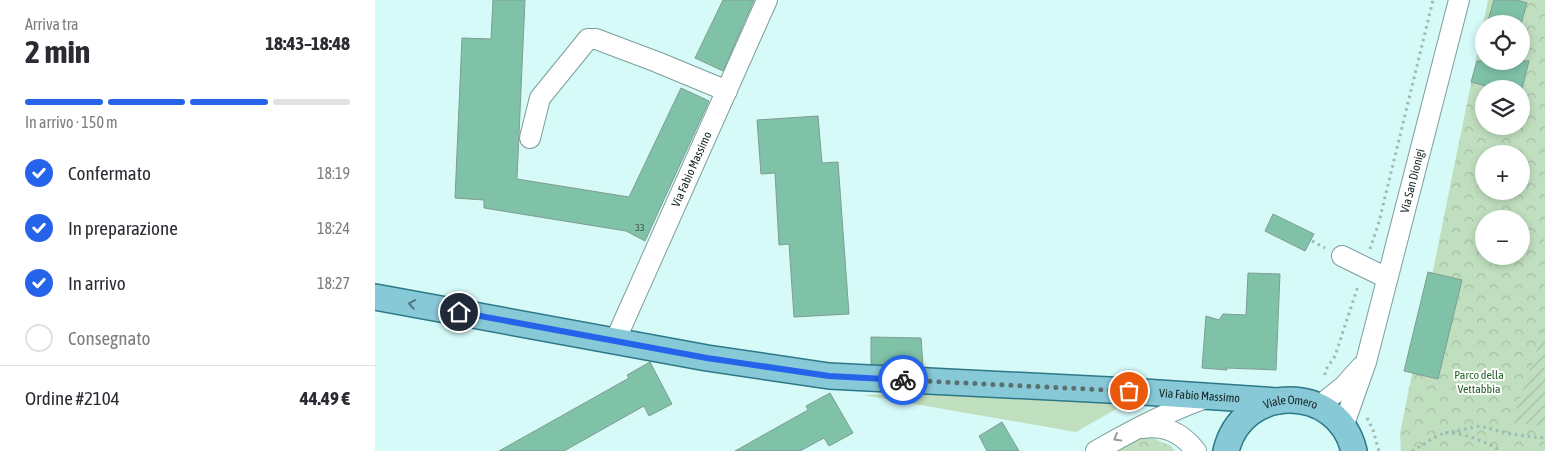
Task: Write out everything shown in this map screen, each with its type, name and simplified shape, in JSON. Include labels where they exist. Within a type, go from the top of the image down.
[{"type":"main road","name":"Via Fabio Massimo","points":[[375,297],[707,358],[829,376],[1278,400]]},
{"type":"main road","name":"Viale Omero","points":[[1226,451],[1232,435],[1246,417],[1258,408],[1278,400],[1299,400],[1319,406],[1333,415],[1351,440],[1354,451]]},
{"type":"street","name":"Via Fabio Massimo","points":[[615,341],[767,0]]},
{"type":"street","name":"Via San Dionigi","points":[[1343,427],[1366,362],[1459,0]]},
{"type":"street","points":[[530,138],[540,98],[588,39],[605,42],[727,91]]},
{"type":"street","points":[[1342,256],[1387,278]]},
{"type":"street","name":"Via San Dionigi","points":[[1319,406],[1344,386],[1366,362]]},
{"type":"street","points":[[1140,428],[1186,405],[1211,397]]},
{"type":"street","points":[[1095,451],[1132,430],[1163,427],[1173,430],[1182,436],[1196,451]]},
{"type":"path","points":[[1379,222],[1433,0]]},
{"type":"path","points":[[1327,378],[1325,371],[1335,356],[1360,280]]},
{"type":"path","points":[[1364,413],[1373,430],[1379,451]]},
{"type":"path","points":[[1412,451],[1445,432],[1480,426],[1511,434],[1541,438],[1545,435]]},
{"type":"path","points":[[1445,432],[1471,437],[1495,446],[1500,451]]},
{"type":"green space","name":"Parco della Vettabbia","points":[[1488,0],[1545,0],[1545,451],[1401,451],[1400,433],[1475,64],[1475,70],[1530,70],[1530,15],[1485,15]]},
{"type":"green space","points":[[1545,326],[1545,424],[1543,426],[1512,422]]},
{"type":"green space","points":[[939,392],[1113,400],[1118,408],[1076,432],[863,395]]},
{"type":"green space","points":[[1148,436],[1171,446],[1175,451],[1113,451],[1123,445]]},
{"type":"building","points":[[493,0],[525,0],[517,179],[629,197],[681,88],[709,101],[645,241],[626,231],[484,208],[484,200],[455,198],[462,38],[491,39]]},
{"type":"building","points":[[723,0],[754,0],[723,71],[695,58]]},
{"type":"building","points":[[1494,0],[1517,0],[1527,3],[1524,15],[1490,15]]},
{"type":"building","points":[[1475,68],[1475,70],[1527,70],[1524,80],[1475,80],[1475,83],[1471,82]]},
{"type":"building","points":[[818,116],[822,163],[838,162],[849,314],[794,317],[789,244],[779,245],[775,173],[761,174],[757,120]]},
{"type":"building","points":[[1273,214],[1314,234],[1305,251],[1265,231]]},
{"type":"building","points":[[1428,272],[1462,280],[1438,379],[1404,371]]},
{"type":"building","points":[[1248,273],[1280,274],[1276,370],[1202,368],[1206,316],[1219,320],[1223,314],[1246,315]]},
{"type":"building","points":[[871,337],[921,338],[923,366],[871,364]]},
{"type":"building","points":[[650,362],[672,404],[649,416],[644,406],[564,451],[499,451],[629,378],[627,375]]},
{"type":"building","points":[[830,393],[853,433],[829,446],[824,438],[800,451],[735,451],[808,410],[806,406]]},
{"type":"building","points":[[1002,422],[1019,451],[987,451],[979,436]]},
{"type":"way so far","points":[[903,380],[1129,391]]},
{"type":"route","points":[[459,312],[707,358],[829,376],[903,380]]}]
